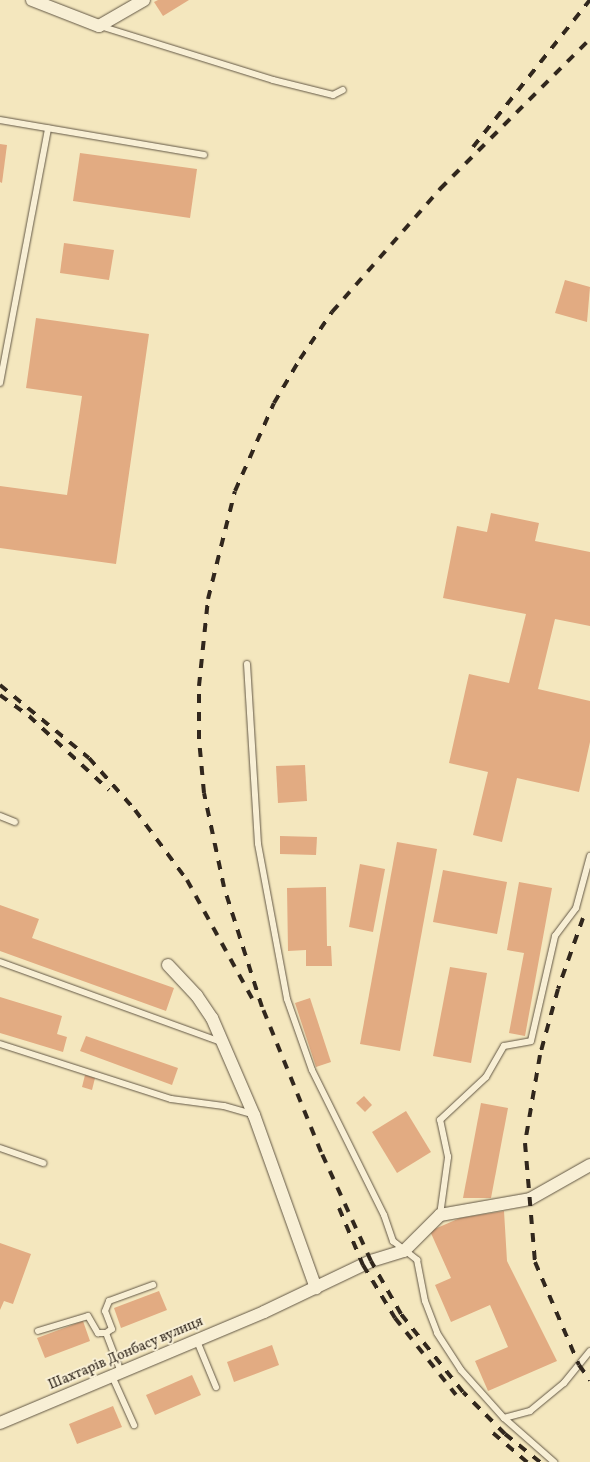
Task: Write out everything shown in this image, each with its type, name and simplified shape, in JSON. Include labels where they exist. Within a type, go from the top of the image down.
[{"type":"street","points":[[32,0],[99,26],[144,0]]},
{"type":"street","points":[[168,965],[197,996],[222,1042],[254,1115],[316,1288]]},
{"type":"street","points":[[404,1251],[440,1215],[530,1199],[590,1165]]},
{"type":"street","name":"Шахтарів Донбасу вулиця","points":[[0,1423],[264,1312],[371,1261],[404,1251]]},
{"type":"lane","points":[[99,26],[282,82],[332,95],[343,90]]},
{"type":"lane","points":[[0,120],[204,155]]},
{"type":"lane","points":[[0,383],[48,128]]},
{"type":"lane","points":[[247,664],[258,844],[287,999],[312,1070],[384,1215],[393,1241],[417,1260],[425,1301],[437,1333],[461,1370],[504,1418],[554,1462]]},
{"type":"lane","points":[[0,816],[14,822]]},
{"type":"lane","points":[[440,1215],[448,1157],[440,1120],[486,1077],[504,1046],[531,1041],[555,936],[576,908],[590,856]]},
{"type":"lane","points":[[0,962],[222,1042]]},
{"type":"lane","points":[[0,1044],[172,1098],[224,1106],[254,1115]]},
{"type":"lane","points":[[0,1148],[43,1163]]},
{"type":"lane","points":[[38,1331],[88,1316],[98,1333],[106,1333],[112,1329],[105,1312],[109,1301],[153,1285]]},
{"type":"lane","points":[[106,1333],[134,1425]]},
{"type":"lane","points":[[197,1340],[216,1386]]},
{"type":"lane","points":[[504,1418],[530,1411],[564,1383],[590,1351]]},
{"type":"building","points":[[158,0],[189,0],[163,16],[154,2]]},
{"type":"building","points":[[0,144],[7,145],[2,183],[0,182]]},
{"type":"building","points":[[80,153],[197,169],[190,218],[73,201]]},
{"type":"building","points":[[64,243],[114,250],[109,280],[60,273]]},
{"type":"building","points":[[565,280],[590,287],[587,322],[555,313]]},
{"type":"building","points":[[36,318],[149,334],[116,564],[0,548],[0,486],[67,495],[82,396],[26,388]]},
{"type":"building","points":[[491,513],[539,523],[535,541],[590,552],[590,626],[555,619],[538,689],[590,701],[590,742],[579,792],[517,778],[502,842],[473,835],[488,772],[449,763],[469,674],[509,683],[526,614],[443,598],[457,526],[487,532]]},
{"type":"building","points":[[305,765],[307,801],[278,803],[276,766]]},
{"type":"building","points":[[280,836],[317,837],[316,855],[280,854]]},
{"type":"building","points":[[397,842],[437,849],[400,1051],[360,1044]]},
{"type":"building","points":[[360,864],[385,869],[373,932],[349,927]]},
{"type":"building","points":[[443,870],[507,882],[497,934],[433,922]]},
{"type":"building","points":[[519,882],[552,888],[525,1036],[509,1033],[524,953],[507,950]]},
{"type":"building","points":[[326,887],[327,946],[331,946],[332,966],[306,966],[306,950],[288,951],[287,888]]},
{"type":"building","points":[[0,905],[39,919],[32,938],[174,988],[166,1011],[0,951]]},
{"type":"building","points":[[450,967],[487,973],[471,1063],[433,1056]]},
{"type":"building","points":[[0,997],[62,1016],[57,1034],[67,1037],[63,1052],[0,1033]]},
{"type":"building","points":[[310,998],[331,1062],[316,1067],[295,1003]]},
{"type":"building","points":[[86,1036],[178,1068],[172,1085],[80,1051]]},
{"type":"building","points":[[85,1075],[95,1078],[92,1090],[82,1087]]},
{"type":"building","points":[[364,1096],[372,1105],[365,1112],[356,1103]]},
{"type":"building","points":[[481,1103],[508,1108],[491,1198],[463,1198]]},
{"type":"building","points":[[406,1111],[431,1152],[397,1173],[372,1132]]},
{"type":"building","points":[[504,1211],[507,1261],[557,1361],[488,1391],[475,1361],[508,1347],[490,1305],[451,1322],[435,1285],[451,1278],[430,1231],[460,1218]]},
{"type":"building","points":[[0,1243],[31,1254],[13,1304],[4,1301],[0,1310]]},
{"type":"building","points":[[159,1291],[167,1310],[121,1328],[114,1308]]},
{"type":"building","points":[[83,1321],[90,1341],[45,1358],[37,1338]]},
{"type":"building","points":[[272,1345],[279,1365],[234,1382],[227,1362]]},
{"type":"building","points":[[192,1375],[201,1395],[155,1415],[146,1395]]},
{"type":"building","points":[[113,1406],[122,1427],[77,1444],[69,1424]]},
{"type":"railway","points":[[473,147],[590,0]]},
{"type":"railway","points":[[540,1462],[505,1434],[463,1392],[401,1314],[371,1261],[321,1152],[262,1007],[224,887],[204,793],[199,739],[199,686],[208,599],[235,491],[274,403],[300,359],[332,312],[440,189],[590,39]]},
{"type":"railway","points":[[0,685],[89,758],[135,810],[187,880],[253,1000]]},
{"type":"railway","points":[[0,695],[29,716],[109,790]]},
{"type":"railway","points":[[583,918],[558,989],[540,1055],[525,1143],[535,1262],[579,1365],[590,1380]]},
{"type":"railway","points":[[339,1208],[363,1265],[395,1318],[456,1395]]},
{"type":"railway","points":[[493,1433],[527,1462]]}]
